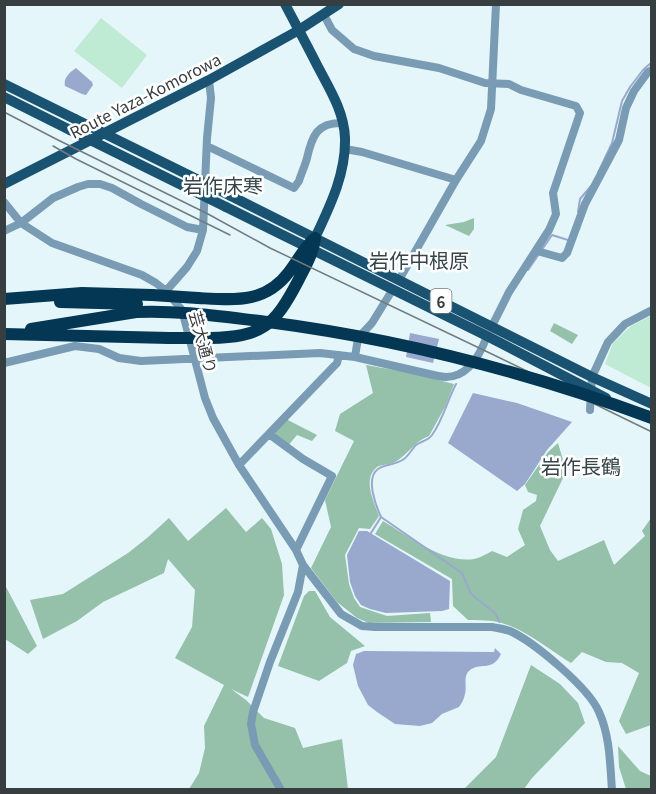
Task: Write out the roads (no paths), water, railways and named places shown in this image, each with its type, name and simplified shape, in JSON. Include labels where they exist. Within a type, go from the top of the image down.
[{"type":"highway","points":[[4,300],[82,293],[238,300],[267,292],[284,279],[311,245]]},
{"type":"highway","points":[[4,334],[169,338],[246,335],[256,332],[279,313],[291,294],[311,245]]},
{"type":"highway","points":[[4,300],[136,308],[326,330],[391,342],[513,372],[587,395],[651,420]]},
{"type":"highway","points":[[4,334],[136,308],[186,307],[254,314],[391,336],[503,363],[570,382],[651,411]]},
{"type":"main road","points":[[285,4],[340,109],[345,136],[343,164],[336,190],[311,245]]},
{"type":"main road","name":"Route Yaza-Komorowa","points":[[4,184],[209,80],[299,30],[339,4]]},
{"type":"main road","name":"6","points":[[4,84],[33,98],[72,125],[226,207],[651,404]]},
{"type":"main road","name":"6","points":[[4,97],[231,196],[311,245]]},
{"type":"main road","name":"6","points":[[490,331],[591,390],[651,420]]},
{"type":"street","points":[[355,357],[358,338],[372,323],[481,141],[492,109],[496,4]]},
{"type":"street","points":[[4,363],[75,346],[99,350],[119,358],[141,361],[320,353],[355,357],[438,376],[457,375],[468,369],[484,345],[510,292],[537,251],[556,214],[553,193],[580,113],[576,106],[521,90],[509,84],[492,84],[423,64],[374,56],[354,49],[332,30],[324,15]]},
{"type":"street","points":[[537,251],[562,258],[567,253],[585,204],[619,140],[630,99],[651,70]]},
{"type":"street","points":[[4,202],[21,224],[52,243],[142,275],[166,291],[188,267],[197,251],[203,230],[211,98],[209,80]]},
{"type":"street","points":[[27,108],[33,98]]},
{"type":"street","points":[[207,146],[294,188],[299,182],[314,134],[323,126],[334,122],[343,123]]},
{"type":"street","points":[[345,149],[456,180]]},
{"type":"street","points":[[4,231],[21,224],[53,198],[88,184],[100,184],[112,188],[187,227],[203,230]]},
{"type":"street","name":"芸大通り","points":[[166,291],[182,310],[205,398],[238,465],[296,550],[303,565],[341,614],[362,626],[492,627],[508,631],[523,639],[564,671],[595,703],[605,728],[612,789]]},
{"type":"street","points":[[590,410],[592,377],[608,342],[625,324],[651,310]]},
{"type":"street","points":[[238,465],[337,363],[339,355]]},
{"type":"street","points":[[269,434],[303,459],[332,476],[296,550]]},
{"type":"street","points":[[280,789],[255,745],[251,724],[267,672],[298,592],[303,565]]},
{"type":"water","points":[[76,68],[92,82],[93,85],[86,95],[65,86],[69,73]]},
{"type":"water","points":[[410,333],[439,339],[433,363],[406,357]]},
{"type":"water","points":[[473,393],[517,403],[572,422],[547,450],[525,484],[517,491],[448,443]]},
{"type":"water","points":[[359,531],[367,531],[450,581],[449,609],[386,613],[361,605],[350,582],[347,555]]},
{"type":"water","points":[[495,648],[501,654],[494,663],[473,668],[467,673],[465,696],[459,707],[442,714],[432,723],[420,726],[395,724],[368,705],[358,686],[353,665],[356,654],[364,651],[494,652]]},
{"type":"waterway","points":[[598,173],[612,143],[622,101],[643,70],[652,62]]},
{"type":"waterway","points":[[578,212],[580,199],[591,186]]},
{"type":"waterway","points":[[528,270],[552,235],[568,240]]},
{"type":"waterway","points":[[371,533],[381,517],[373,492],[374,473],[381,467],[404,459],[416,445],[430,437],[439,423],[456,384]]},
{"type":"waterway","points":[[381,517],[462,573],[471,594],[496,614],[499,622]]},
{"type":"tram line","points":[[4,112],[208,214],[270,248],[652,432]]},
{"type":"tram line","points":[[53,146],[230,235]]},
{"type":"district","name":"岩作床寒","points":[[223,184]]},
{"type":"district","name":"岩作中根原","points":[[419,259]]},
{"type":"district","name":"岩作長鶴","points":[[581,465]]}]
